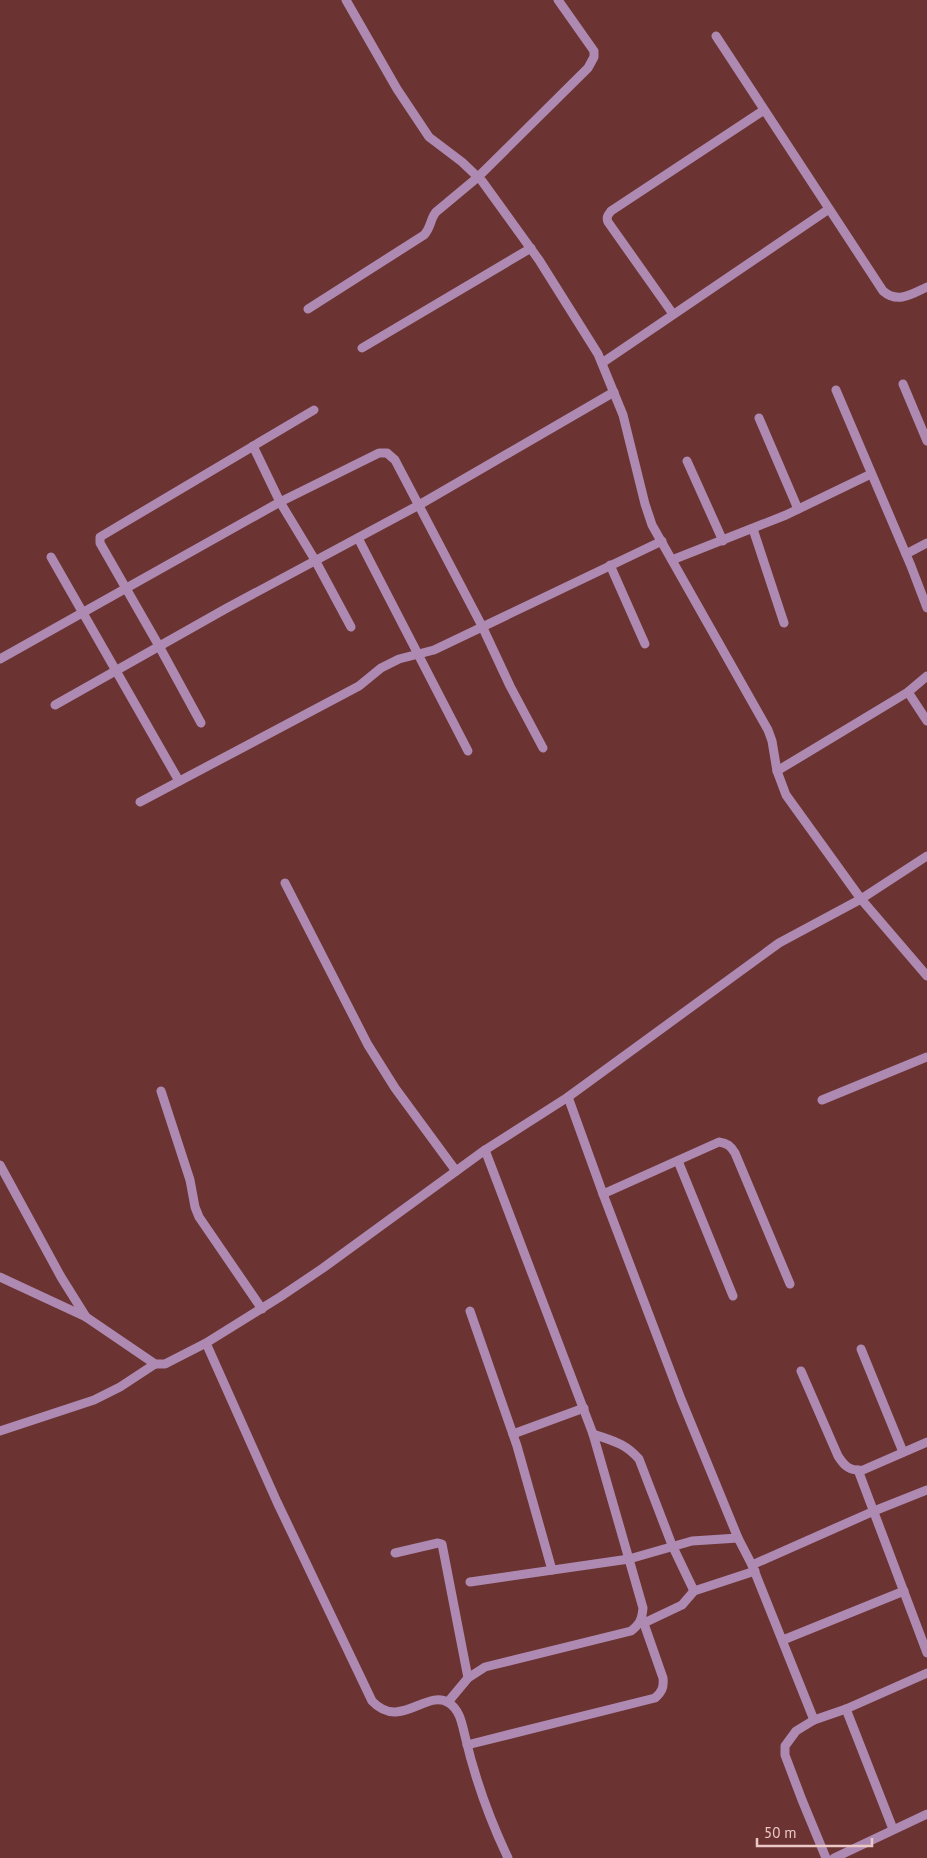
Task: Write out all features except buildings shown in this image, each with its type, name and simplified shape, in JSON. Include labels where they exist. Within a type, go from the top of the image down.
[{"type":"street","points":[[346,0],[398,89],[429,137],[462,162],[478,177],[531,248],[602,363],[623,416],[652,525],[768,730],[772,741],[777,771],[786,795],[861,899],[927,976]]},
{"type":"street","points":[[308,309],[424,235],[430,228],[432,216],[478,177],[592,62],[594,51],[558,0]]},
{"type":"street","points":[[716,36],[883,291],[890,297],[900,298],[927,287]]},
{"type":"street","points":[[673,314],[608,222],[608,214],[764,110]]},
{"type":"street","points":[[602,363],[829,209]]},
{"type":"street","points":[[362,348],[531,248]]},
{"type":"street","points":[[902,384],[927,441]]},
{"type":"street","points":[[836,390],[927,608]]},
{"type":"street","points":[[55,705],[315,560],[418,505],[614,392]]},
{"type":"street","points":[[201,723],[100,543],[100,537],[314,410]]},
{"type":"street","points":[[759,418],[798,510]]},
{"type":"street","points":[[253,446],[280,502],[315,560],[350,627]]},
{"type":"street","points":[[0,659],[280,502],[379,452],[387,454],[396,460],[543,748]]},
{"type":"street","points":[[687,461],[722,541]]},
{"type":"street","points":[[672,560],[798,510],[871,474]]},
{"type":"street","points":[[752,529],[784,623]]},
{"type":"street","points":[[358,538],[468,751]]},
{"type":"street","points":[[140,802],[359,686],[381,668],[399,659],[434,650],[662,542]]},
{"type":"street","points":[[906,554],[927,544]]},
{"type":"street","points":[[52,557],[180,781]]},
{"type":"street","points":[[610,565],[645,644]]},
{"type":"street","points":[[777,771],[908,692],[927,676]]},
{"type":"street","points":[[908,692],[927,721]]},
{"type":"street","points":[[0,1432],[94,1400],[120,1387],[155,1364],[164,1364],[206,1343],[262,1309],[323,1268],[485,1150],[568,1097],[779,943],[861,899],[927,856]]},
{"type":"street","points":[[285,883],[373,1053],[395,1088],[456,1171]]},
{"type":"street","points":[[822,1100],[927,1057]]},
{"type":"street","points":[[160,1091],[190,1180],[195,1207],[199,1217],[262,1309]]},
{"type":"street","points":[[568,1097],[602,1194],[681,1399],[738,1538],[753,1568],[783,1640],[814,1720]]},
{"type":"street","points":[[602,1194],[719,1142],[725,1143],[731,1147],[735,1154],[790,1284]]},
{"type":"street","points":[[467,1745],[655,1698],[662,1692],[663,1678],[643,1621],[643,1608],[630,1559],[593,1434],[485,1150]]},
{"type":"street","points":[[678,1161],[733,1296]]},
{"type":"street","points":[[0,1165],[61,1277],[86,1317]]},
{"type":"street","points":[[0,1277],[86,1317],[155,1364]]},
{"type":"street","points":[[470,1311],[513,1434],[552,1570]]},
{"type":"street","points":[[206,1343],[278,1502],[372,1701],[379,1708],[388,1712],[399,1712],[438,1699],[448,1702],[456,1708],[461,1719],[476,1780],[492,1824],[508,1858]]},
{"type":"street","points":[[861,1349],[903,1452]]},
{"type":"street","points":[[801,1371],[838,1456],[844,1466],[852,1471],[863,1470],[927,1442]]},
{"type":"street","points":[[513,1434],[584,1408]]},
{"type":"street","points":[[593,1434],[620,1443],[631,1449],[639,1459],[672,1545],[694,1591]]},
{"type":"street","points":[[858,1470],[927,1653]]},
{"type":"street","points":[[448,1702],[468,1678],[485,1668],[631,1631],[643,1621],[682,1605],[694,1591],[753,1568],[874,1511],[927,1490]]},
{"type":"street","points":[[470,1582],[630,1559],[672,1545],[709,1539],[738,1538]]},
{"type":"street","points":[[395,1553],[438,1543],[442,1544],[468,1678]]},
{"type":"street","points":[[783,1640],[904,1591]]},
{"type":"street","points":[[826,1858],[785,1755],[785,1746],[796,1731],[814,1720],[846,1709],[927,1673]]},
{"type":"street","points":[[846,1709],[893,1829]]},
{"type":"street","points":[[834,1858],[927,1814]]}]
